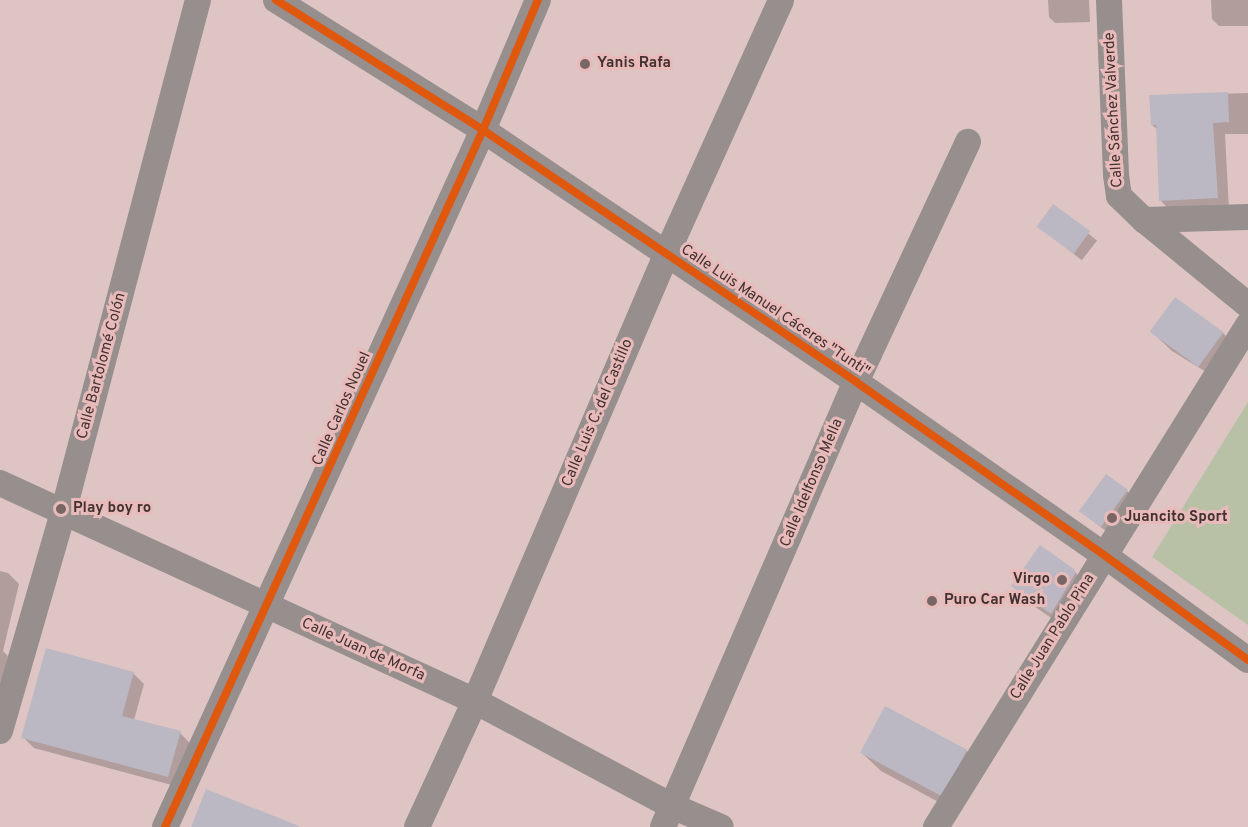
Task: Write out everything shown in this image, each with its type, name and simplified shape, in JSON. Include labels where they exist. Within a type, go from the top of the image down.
[{"type":"street","name":"Calle Bartolomé Colón","points":[[0,731],[63,513],[198,0]]},
{"type":"street","name":"Calle Luis Manuel Cáceres \"Tunti\"","points":[[276,0],[483,130],[856,382],[1104,555],[1248,660]]},
{"type":"street","name":"Calle Carlos Nouel","points":[[165,827],[483,130],[538,0]]},
{"type":"street","name":"Calle Luis C. del Castillo","points":[[417,827],[475,701],[667,254],[781,0]]},
{"type":"street","name":"Calle Sánchez Valverde","points":[[1109,0],[1116,175],[1119,195],[1144,220],[1248,304]]},
{"type":"street","name":"Calle Idelfonso Mella","points":[[668,816],[856,382],[968,141]]},
{"type":"street","points":[[1144,220],[1248,217]]},
{"type":"street","name":"Calle Juan Pablo Pina","points":[[936,827],[1248,325]]},
{"type":"street","name":"Calle Juan de Morfa","points":[[0,483],[475,701],[668,816],[721,827]]},
{"type":"green space","points":[[1248,402],[1248,625],[1152,557]]},
{"type":"building","points":[[1228,92],[1229,122],[1213,123],[1218,198],[1159,201],[1156,125],[1151,125],[1149,95]]},
{"type":"building","points":[[1053,204],[1090,231],[1074,254],[1037,227]]},
{"type":"building","points":[[1175,297],[1224,332],[1198,367],[1150,332]]},
{"type":"building","points":[[1106,474],[1128,490],[1101,527],[1079,511]]},
{"type":"building","points":[[1040,545],[1074,569],[1075,574],[1051,614],[1011,586]]},
{"type":"building","points":[[46,648],[134,672],[122,716],[181,731],[168,777],[21,738]]},
{"type":"building","points":[[885,706],[967,750],[942,796],[860,753]]},
{"type":"building","points":[[206,789],[299,826],[191,827]]},
{"type":"cycle path","points":[[276,0],[483,130],[856,382],[1104,555],[1248,660]]},
{"type":"cycle path","points":[[165,827],[483,130],[538,0]]},
{"type":"place","name":"Yanis Rafa","points":[[585,64]]},
{"type":"place","name":"Play boy ro","points":[[61,509]]},
{"type":"place","name":"Juancito Sport","points":[[1112,518]]},
{"type":"place","name":"Virgo","points":[[1062,580]]},
{"type":"place","name":"Puro Car Wash","points":[[932,601]]}]
